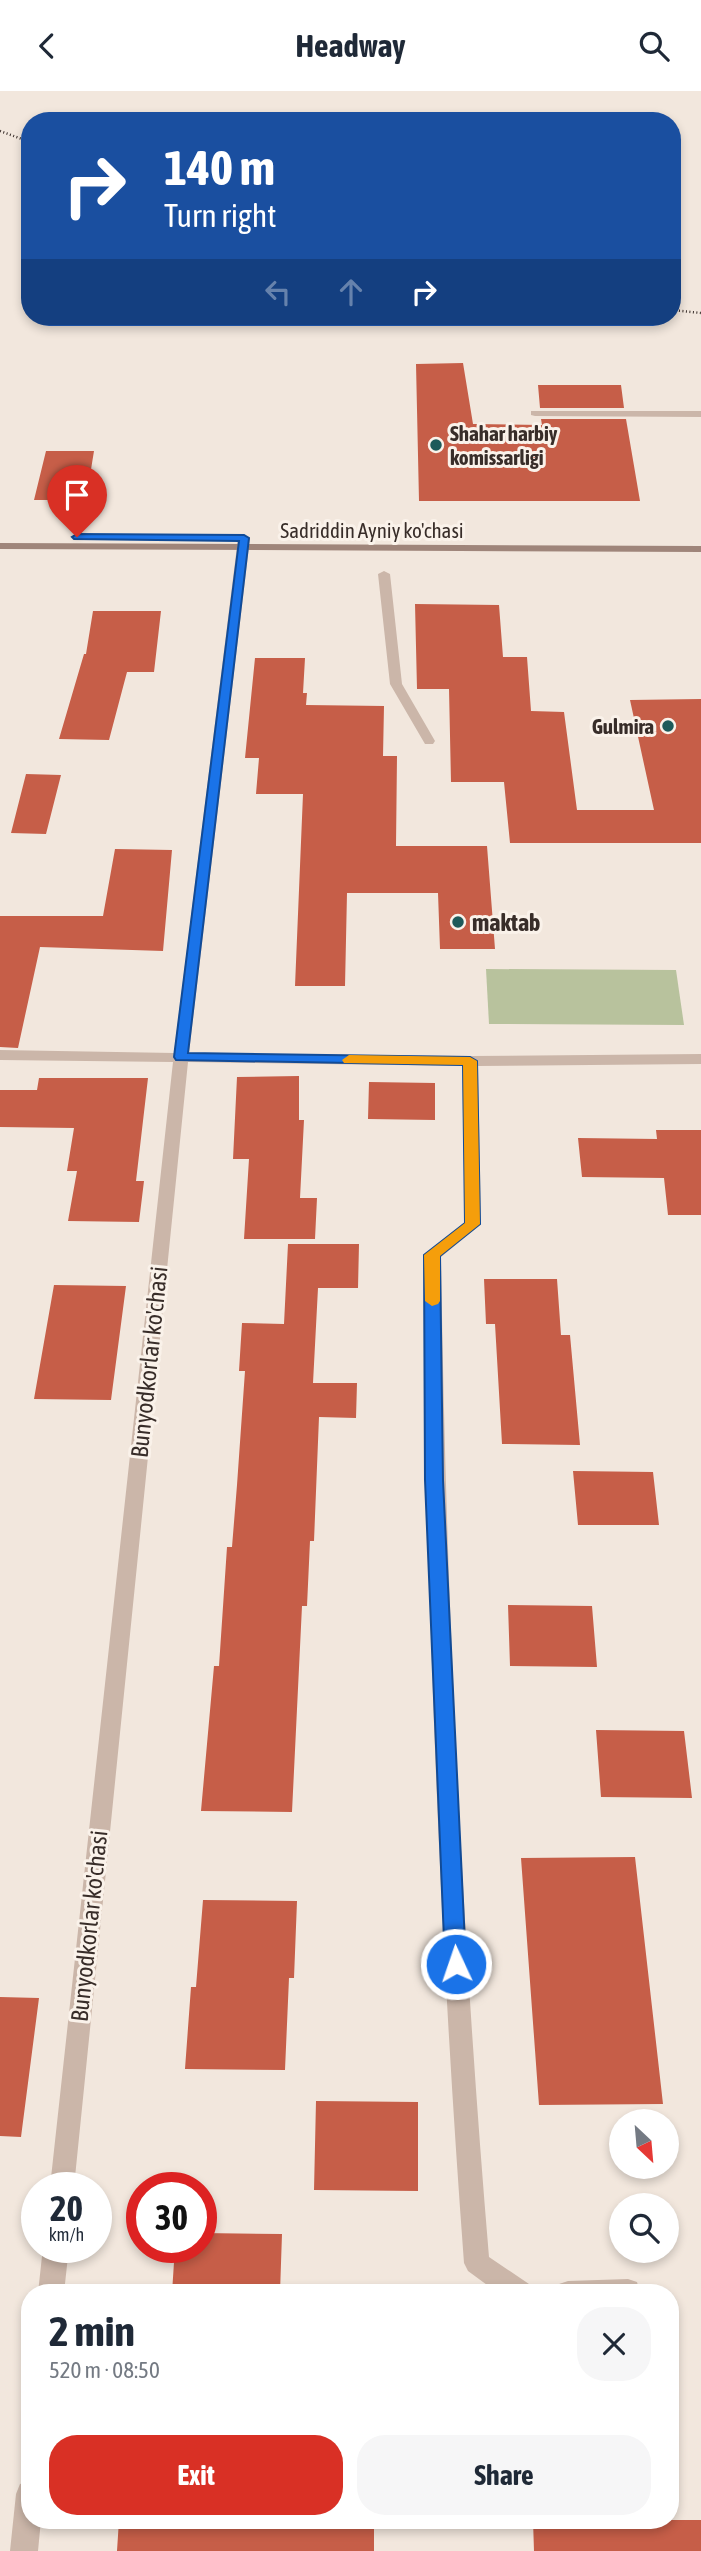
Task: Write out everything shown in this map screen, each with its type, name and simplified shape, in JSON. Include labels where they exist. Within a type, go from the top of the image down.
[{"type":"main road","name":"Sadriddin Ayniy ko'chasi","points":[[0,536],[243,543],[701,549]]},
{"type":"main road","name":"Sadriddin Ayniy ko'chasi","points":[[0,546],[701,540]]},
{"type":"street","points":[[535,413],[701,414]]},
{"type":"street","name":"Bunyodkorlar ko'chasi","points":[[64,2172],[181,1057],[243,543]]},
{"type":"street","points":[[384,574],[396,684],[429,741]]},
{"type":"street","points":[[0,1055],[470,1061],[701,1059]]},
{"type":"street","points":[[470,1061],[472,1224],[432,1255],[435,1493],[460,2072],[477,2263],[507,2284]]},
{"type":"street","points":[[52,2284],[54,2263]]},
{"type":"street","points":[[24,2551],[26,2529]]},
{"type":"green space","points":[[486,969],[676,970],[684,1025],[489,1024]]},
{"type":"building","points":[[463,363],[473,424],[542,425],[541,419],[626,419],[640,501],[419,501],[416,364]]},
{"type":"building","points":[[538,385],[621,385],[624,408],[540,408]]},
{"type":"building","points":[[46,451],[94,451],[86,500],[34,500]]},
{"type":"building","points":[[415,604],[499,605],[503,657],[527,657],[531,711],[564,712],[577,810],[654,810],[630,700],[701,699],[701,843],[510,843],[504,782],[451,782],[449,689],[417,689]]},
{"type":"building","points":[[93,611],[161,611],[154,672],[127,672],[109,740],[59,739],[86,654]]},
{"type":"building","points":[[255,658],[305,658],[303,693],[307,693],[306,705],[384,706],[383,756],[397,756],[396,846],[487,846],[495,949],[440,949],[438,893],[347,893],[345,986],[295,986],[303,794],[256,794],[259,758],[245,758]]},
{"type":"building","points":[[26,774],[61,775],[46,834],[11,833]]},
{"type":"building","points":[[115,849],[172,850],[163,951],[40,947],[18,1048],[0,1047],[0,916],[103,916]]},
{"type":"building","points":[[299,1076],[299,1120],[304,1120],[300,1198],[317,1198],[315,1239],[244,1239],[249,1159],[233,1159],[237,1077]]},
{"type":"building","points":[[39,1078],[148,1078],[136,1181],[144,1181],[139,1222],[68,1221],[77,1171],[67,1171],[74,1128],[0,1127],[0,1090],[37,1090]]},
{"type":"building","points":[[369,1082],[435,1083],[435,1120],[368,1119]]},
{"type":"building","points":[[656,1130],[701,1130],[701,1215],[668,1215],[664,1178],[582,1177],[578,1138],[657,1139]]},
{"type":"building","points":[[288,1244],[359,1244],[358,1288],[318,1288],[313,1383],[357,1383],[356,1418],[319,1417],[314,1541],[310,1541],[307,1606],[302,1606],[292,1812],[201,1811],[214,1666],[219,1666],[227,1547],[232,1547],[245,1371],[239,1371],[242,1323],[284,1324]]},
{"type":"building","points":[[484,1279],[557,1279],[561,1335],[570,1335],[580,1445],[502,1444],[495,1324],[486,1324]]},
{"type":"building","points":[[54,1285],[126,1286],[111,1400],[34,1399]]},
{"type":"building","points":[[573,1471],[653,1472],[659,1525],[578,1525]]},
{"type":"building","points":[[508,1605],[592,1606],[597,1667],[510,1666]]},
{"type":"building","points":[[596,1730],[684,1731],[692,1798],[601,1797]]},
{"type":"building","points":[[635,1857],[663,2104],[539,2105],[521,1858]]},
{"type":"building","points":[[203,1900],[297,1901],[294,1978],[289,1978],[285,2070],[185,2069],[191,1987],[196,1987]]},
{"type":"building","points":[[0,1997],[39,1998],[21,2137],[0,2136]]},
{"type":"building","points":[[316,2101],[418,2102],[418,2191],[314,2190]]},
{"type":"building","points":[[217,2233],[282,2234],[280,2284],[173,2284],[174,2263],[217,2263]]},
{"type":"building","points":[[679,2520],[701,2520],[701,2551],[534,2551],[533,2529],[679,2529]]},
{"type":"building","points":[[118,2529],[374,2529],[374,2551],[117,2551]]},
{"type":"railway","points":[[0,131],[21,139]]},
{"type":"railway","points":[[681,311],[701,313]]},
{"type":"slow traffic","points":[[349,1060],[470,1061],[472,1224],[432,1255],[432,1301]]},
{"type":"place","name":"Shahar harbiy komissarligi","points":[[436,445]]},
{"type":"place","name":"Gulmira","points":[[668,726]]},
{"type":"place","name":"maktab","points":[[458,922]]},
{"type":"route","points":[[77,537],[244,538],[181,1057],[470,1061],[472,1224],[432,1255],[434,1480],[456,1964]]}]
